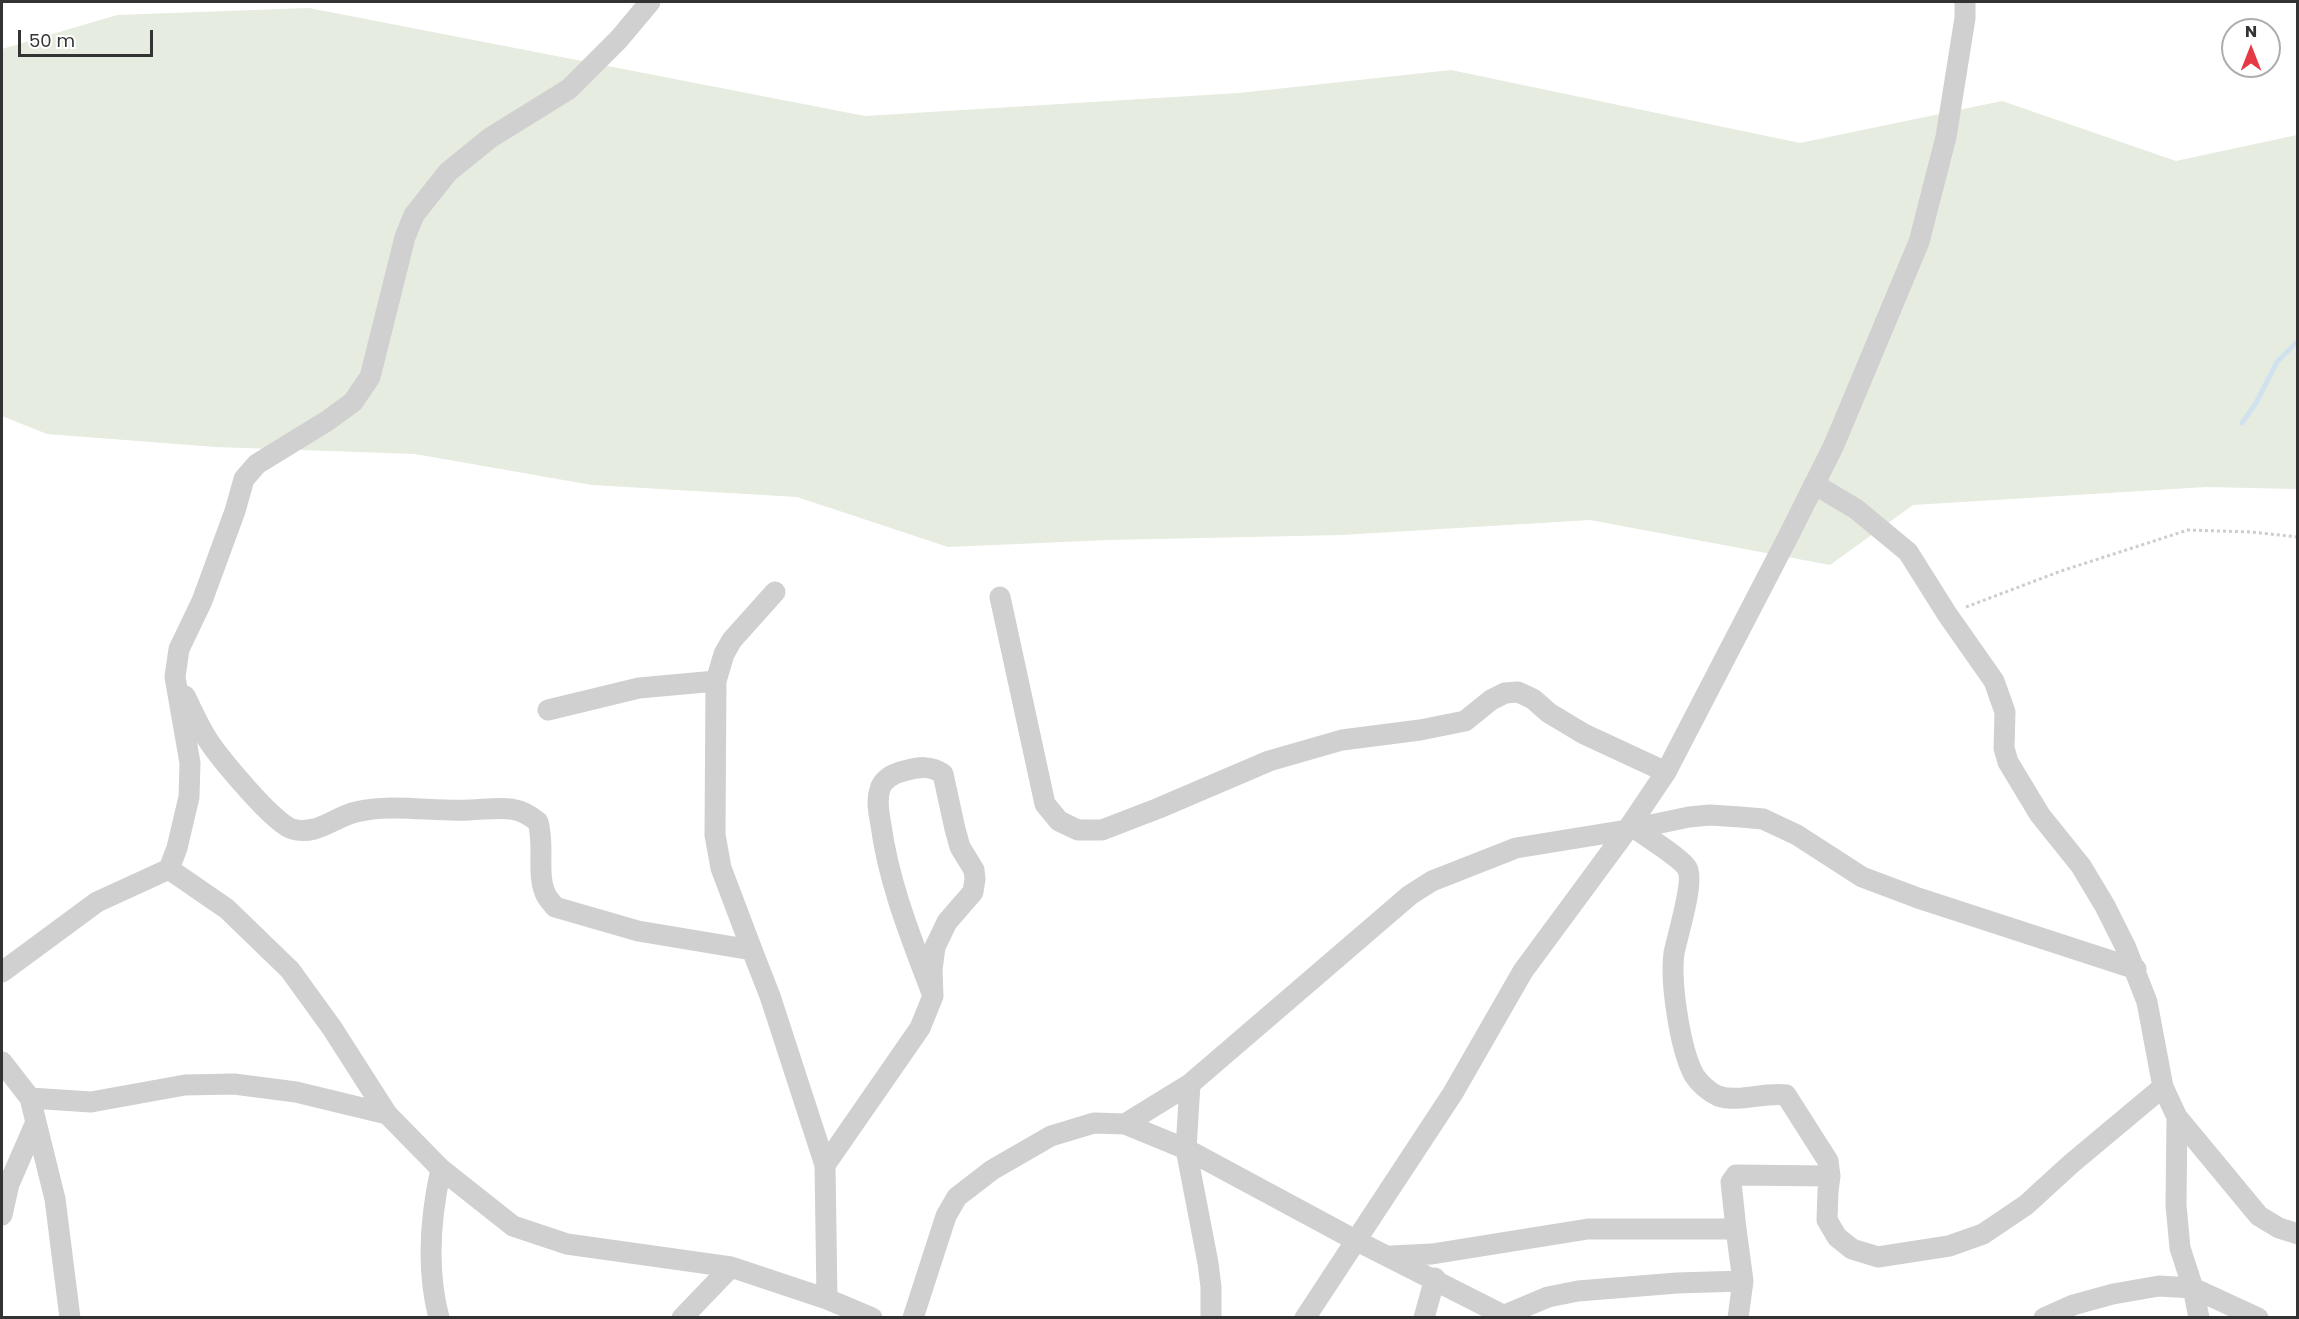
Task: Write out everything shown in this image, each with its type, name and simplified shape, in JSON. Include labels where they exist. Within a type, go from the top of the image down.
[{"type":"street","points":[[2,972],[97,902],[169,869],[177,848],[189,797],[190,763],[175,677],[179,649],[202,601],[235,511],[244,479],[257,464],[327,421],[353,402],[370,377],[405,237],[414,215],[448,172],[490,138],[569,89],[619,39],[650,2]]},
{"type":"street","points":[[1305,1317],[1453,1094],[1523,971],[1631,830],[1666,772],[1834,445],[1919,242],[1946,137],[1965,18],[1965,2]]},
{"type":"street","points":[[1814,484],[1856,509],[1908,552],[1947,614],[1994,681],[2005,712],[2004,748],[2008,762],[2040,815],[2080,866],[2105,906],[2136,969],[2147,1002],[2163,1087],[2177,1117],[2259,1216],[2279,1228],[2298,1234]]},
{"type":"street","points":[[775,592],[732,640],[724,654],[716,681],[716,835],[721,868],[770,996],[825,1165],[827,1299]]},
{"type":"street","points":[[1000,597],[1046,804],[1059,821],[1078,830],[1102,830],[1269,761],[1342,740],[1420,730],[1465,721],[1491,700],[1505,693],[1518,692],[1533,699],[1549,713],[1584,734],[1666,772]]},
{"type":"street","points":[[175,677],[205,736],[274,817],[290,829],[305,831],[327,825],[355,812],[390,807],[447,811],[518,809],[538,822],[542,835],[542,880],[546,896],[555,907],[638,931],[752,950]]},
{"type":"street","points":[[548,710],[639,688],[716,681]]},
{"type":"street","points":[[825,1165],[920,1028],[933,996],[932,970],[935,946],[947,922],[973,892],[974,870],[960,847],[943,774],[927,767],[904,771],[888,777],[880,787],[878,801],[882,833],[897,900],[933,996]]},
{"type":"street","points":[[1125,1124],[1190,1084],[1410,895],[1432,881],[1516,848],[1631,830],[1689,817],[1710,815],[1763,819],[1797,835],[1862,876],[1918,898],[2136,969]]},
{"type":"street","points":[[1631,830],[1680,861],[1689,874],[1684,912],[1674,954],[1675,1002],[1694,1076],[1707,1090],[1719,1096],[1748,1097],[1772,1093],[1786,1095],[1828,1161],[1830,1176],[1827,1220],[1837,1237],[1852,1249],[1878,1257],[1949,1246],[1983,1234],[2026,1205],[2072,1162],[2163,1087]]},
{"type":"street","points":[[169,869],[227,909],[290,970],[332,1028],[387,1114],[441,1168],[513,1226],[567,1244],[731,1267],[827,1299],[872,1317]]},
{"type":"street","points":[[2,1062],[30,1098],[54,1199],[70,1317]]},
{"type":"street","points":[[30,1098],[91,1102],[185,1085],[234,1084],[296,1092],[387,1114]]},
{"type":"street","points":[[1190,1084],[1186,1149],[1208,1263],[1211,1317]]},
{"type":"street","points":[[2177,1117],[2175,1205],[2180,1248],[2193,1288],[2196,1316]]},
{"type":"street","points":[[2,1215],[9,1184],[36,1122]]},
{"type":"street","points":[[913,1317],[946,1215],[957,1197],[992,1170],[1051,1136],[1094,1123],[1125,1124],[1186,1149],[1355,1240],[1507,1316],[1548,1297],[1578,1291],[1677,1282],[1743,1281]]},
{"type":"street","points":[[438,1317],[433,1295],[430,1239],[433,1204],[441,1168]]},
{"type":"street","points":[[1738,1317],[1743,1281],[1731,1182],[1736,1174],[1830,1176]]},
{"type":"street","points":[[1391,1257],[1432,1254],[1588,1229],[1736,1229]]},
{"type":"street","points":[[682,1317],[731,1267]]},
{"type":"street","points":[[1424,1317],[1435,1278]]},
{"type":"street","points":[[2044,1317],[2073,1305],[2159,1286],[2193,1288],[2258,1317]]},
{"type":"path","points":[[1947,614],[2061,571],[2188,530],[2251,532],[2298,537]]},
{"type":"shaded area","points":[[309,8],[865,116],[1239,93],[1451,70],[1800,143],[2002,101],[2176,161],[2297,135],[2297,489],[2206,487],[1913,505],[1830,565],[1590,520],[1342,535],[1108,540],[948,547],[797,497],[592,485],[415,454],[216,447],[47,434],[2,416],[2,49],[117,15]]},
{"type":"waterway","points":[[2242,423],[2256,403],[2277,362],[2298,341]]}]
